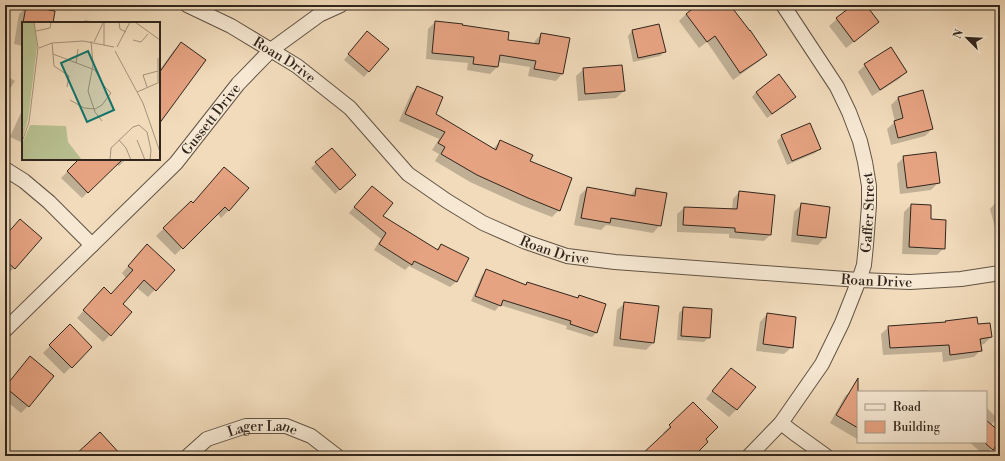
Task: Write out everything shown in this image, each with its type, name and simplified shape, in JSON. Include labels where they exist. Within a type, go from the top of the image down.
[{"type":"street","name":"Roan Drive","points":[[187,5],[231,26],[297,66],[350,108],[408,174],[447,201],[483,223],[526,242],[567,256],[615,262],[859,280],[910,282],[961,279],[1000,273]]},
{"type":"street","name":"Gussett Drive","points":[[5,330],[176,163],[238,84],[271,50],[319,15],[341,5]]},
{"type":"street","name":"Gaffer Street","points":[[749,456],[781,423],[822,364],[842,324],[859,280],[864,264],[866,245],[869,186],[860,141],[850,112],[837,87],[783,5]]},
{"type":"street","points":[[5,169],[24,181],[92,245]]},
{"type":"street","points":[[781,423],[826,456]]},
{"type":"street","name":"Lager Lane","points":[[188,456],[208,439],[246,426],[286,426],[311,436],[337,456]]},
{"type":"building","points":[[697,5],[730,5],[750,30],[767,55],[740,73],[715,36],[707,42],[686,14]]},
{"type":"building","points":[[853,5],[866,5],[879,22],[854,42],[836,18]]},
{"type":"building","points":[[26,6],[55,11],[53,22],[23,22]]},
{"type":"building","points":[[435,21],[509,32],[508,40],[539,44],[541,33],[570,38],[563,74],[534,69],[536,61],[500,55],[498,67],[473,64],[474,57],[432,53]]},
{"type":"building","points":[[659,24],[666,52],[638,58],[632,30]]},
{"type":"building","points":[[367,31],[389,49],[369,72],[348,54]]},
{"type":"building","points":[[181,42],[206,60],[160,123],[160,72]]},
{"type":"building","points":[[891,47],[907,72],[880,90],[864,64]]},
{"type":"building","points":[[622,65],[625,91],[585,94],[583,68]]},
{"type":"building","points":[[779,74],[796,97],[772,114],[756,92]]},
{"type":"building","points":[[417,86],[443,97],[436,114],[496,150],[500,140],[533,155],[530,161],[572,178],[560,211],[477,175],[441,154],[445,147],[438,143],[445,132],[405,114]]},
{"type":"building","points":[[923,90],[933,129],[898,138],[894,121],[903,118],[898,97]]},
{"type":"building","points":[[810,123],[821,149],[792,161],[781,135]]},
{"type":"building","points":[[332,148],[356,175],[340,190],[315,162]]},
{"type":"building","points":[[936,152],[940,183],[907,188],[903,156]]},
{"type":"building","points":[[78,160],[122,160],[88,193],[67,171]]},
{"type":"building","points":[[224,167],[249,188],[229,211],[225,207],[183,249],[163,228],[191,201],[193,203]]},
{"type":"building","points":[[372,186],[393,203],[383,216],[438,250],[441,244],[469,258],[457,282],[414,261],[412,265],[379,244],[386,233],[354,207]]},
{"type":"building","points":[[587,187],[635,196],[636,188],[667,193],[661,226],[611,218],[610,223],[581,218]]},
{"type":"building","points":[[739,191],[775,195],[771,235],[735,232],[735,228],[683,225],[684,207],[737,209]]},
{"type":"building","points":[[801,203],[830,207],[826,238],[797,235]]},
{"type":"building","points":[[911,204],[931,205],[931,219],[946,220],[945,249],[909,247]]},
{"type":"building","points":[[20,219],[42,238],[15,269],[5,260],[5,236]]},
{"type":"building","points":[[147,244],[175,270],[156,291],[144,280],[123,304],[132,312],[111,336],[83,310],[104,287],[111,294],[133,270],[128,266]]},
{"type":"building","points":[[486,269],[526,285],[527,282],[578,298],[579,295],[606,304],[597,333],[570,324],[571,321],[503,300],[501,306],[475,296]]},
{"type":"building","points":[[624,302],[659,306],[654,343],[620,339]]},
{"type":"building","points":[[683,307],[712,309],[710,338],[681,336]]},
{"type":"building","points":[[767,313],[796,317],[793,348],[763,344]]},
{"type":"building","points":[[977,317],[978,324],[990,323],[992,337],[980,339],[982,351],[950,355],[949,345],[890,348],[888,326],[946,322],[945,321]]},
{"type":"building","points":[[70,324],[92,347],[72,368],[49,345]]},
{"type":"building","points":[[30,356],[54,376],[29,407],[5,387]]},
{"type":"building","points":[[731,368],[756,387],[737,410],[712,391]]},
{"type":"building","points":[[858,378],[857,427],[836,415]]},
{"type":"building","points":[[693,402],[718,427],[706,439],[708,442],[694,456],[640,456],[671,427],[669,425]]},
{"type":"building","points":[[987,421],[1000,432],[1000,441],[993,450],[986,444]]},
{"type":"building","points":[[100,432],[122,456],[74,456]]}]
